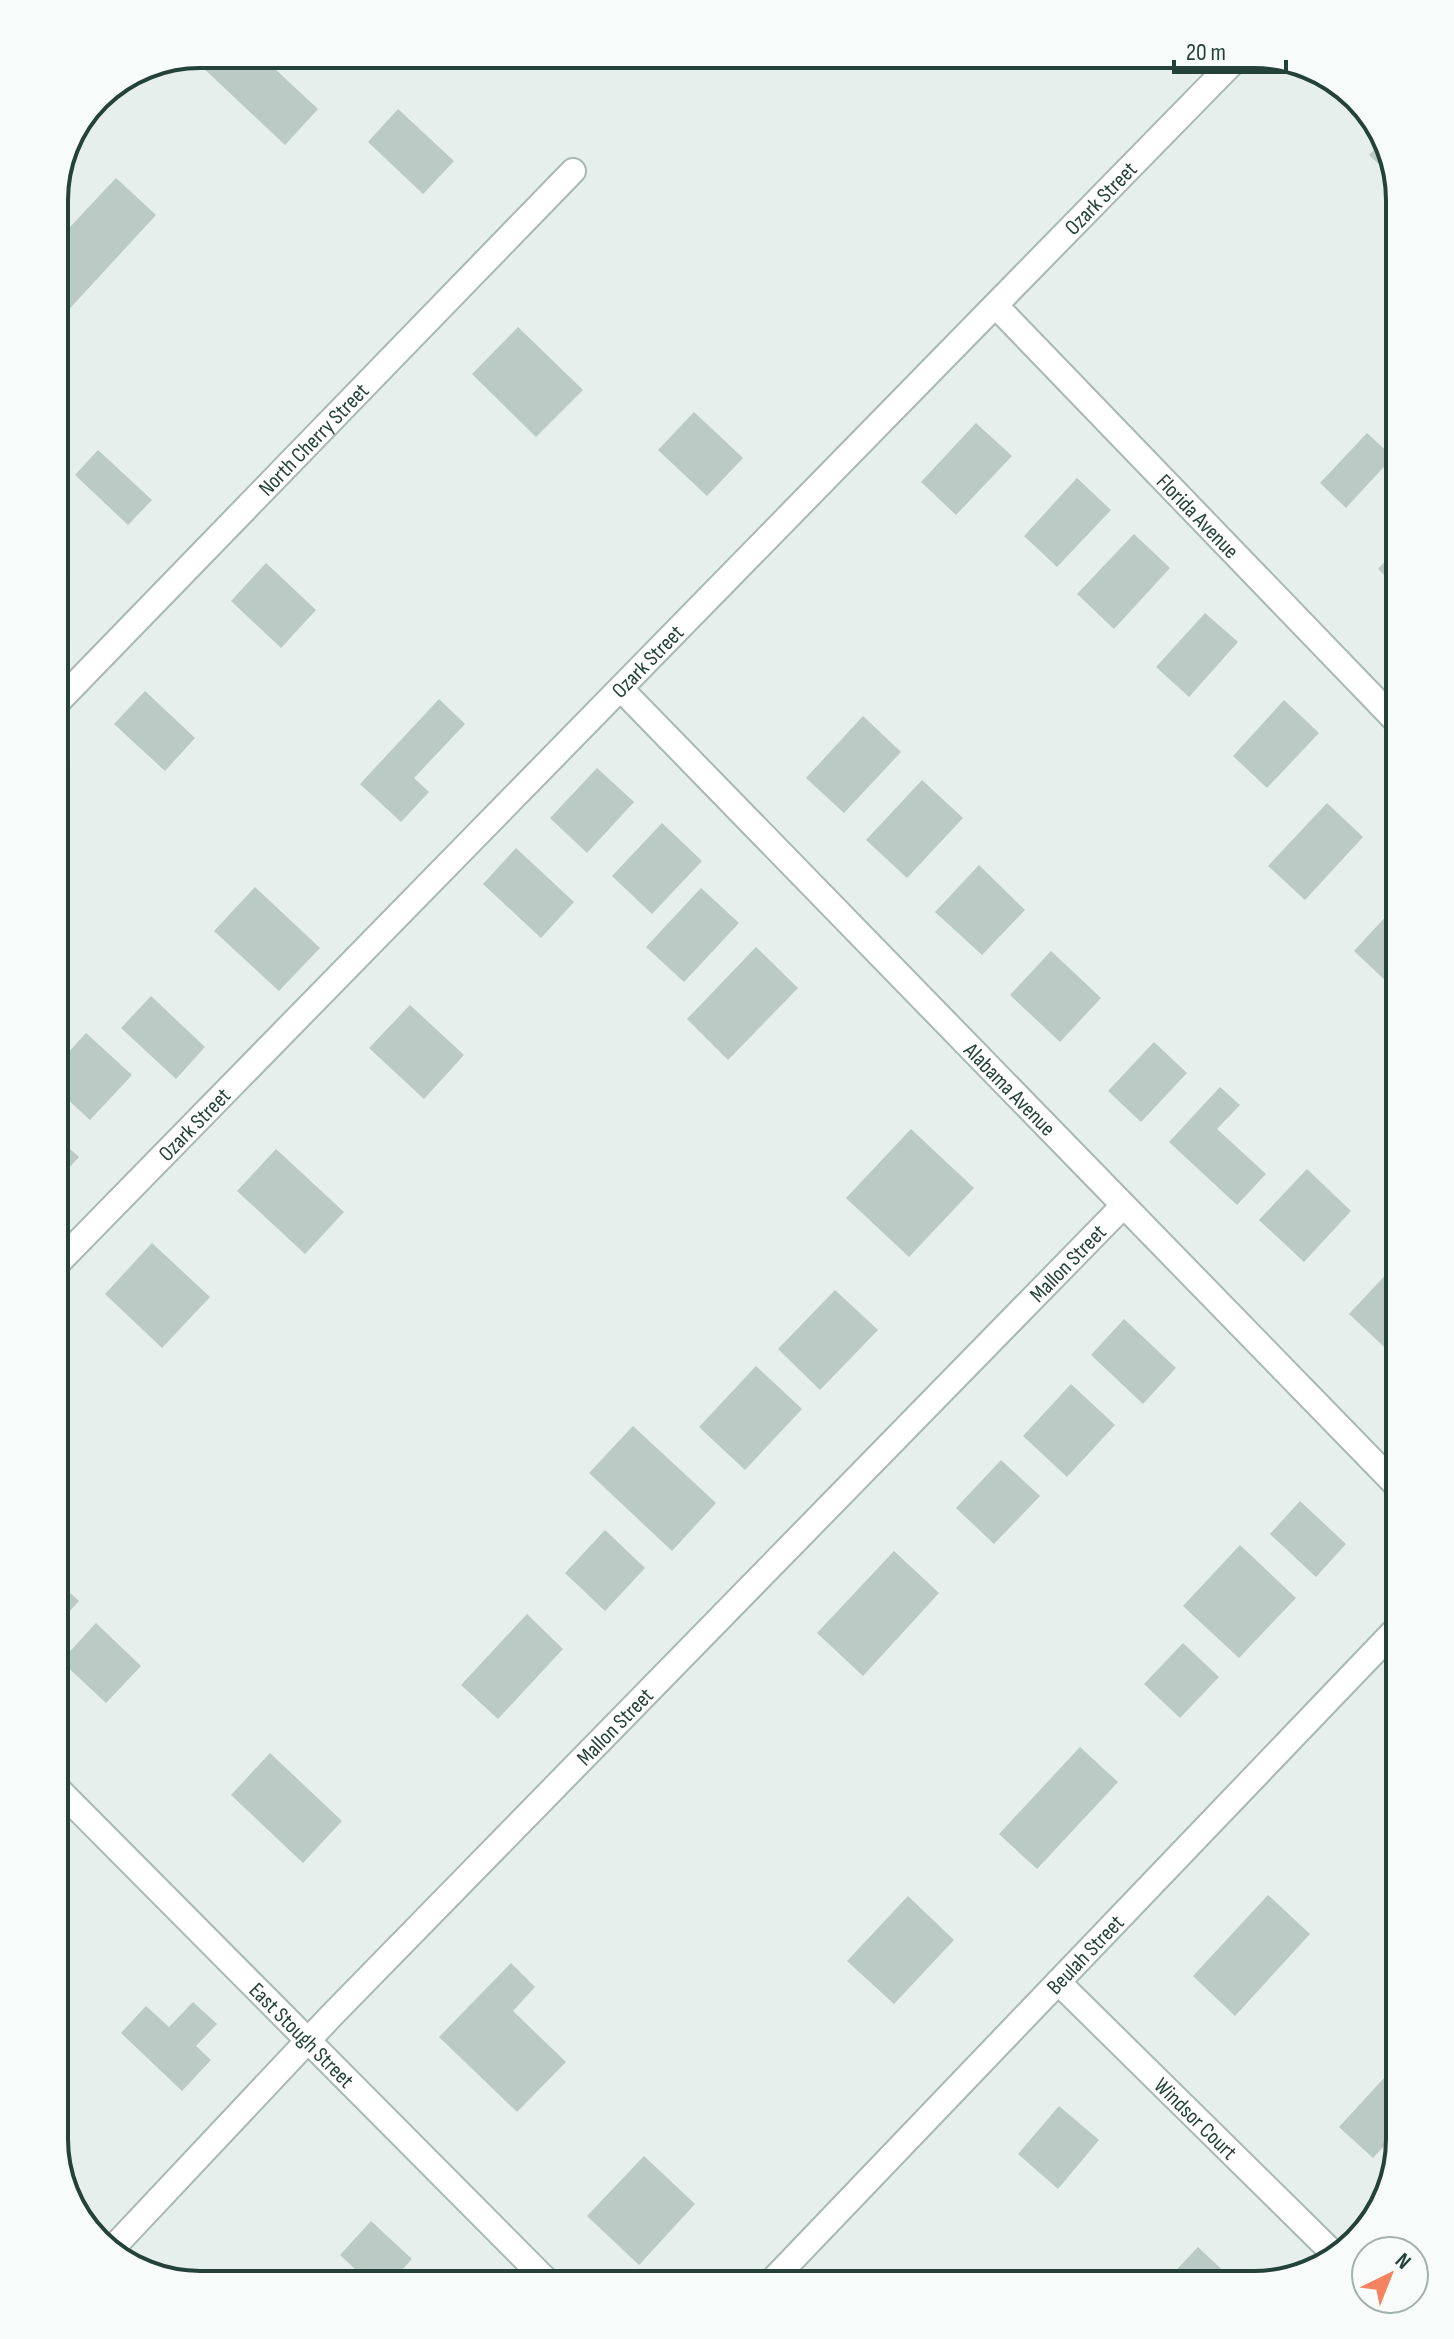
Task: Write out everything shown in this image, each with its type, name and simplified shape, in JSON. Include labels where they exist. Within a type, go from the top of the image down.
[{"type":"street","name":"Ozark Street","points":[[68,1253],[997,307],[1227,68]]},
{"type":"street","name":"North Cherry Street","points":[[68,692],[573,171]]},
{"type":"street","name":"Florida Avenue","points":[[997,307],[1386,710]]},
{"type":"street","name":"Alabama Avenue","points":[[621,689],[1386,1475]]},
{"type":"street","name":"Mallon Street","points":[[118,2242],[308,2040],[1123,1206]]},
{"type":"street","name":"Beulah Street","points":[[781,2271],[1386,1640]]},
{"type":"street","name":"East Stough Street","points":[[68,1799],[537,2271]]},
{"type":"street","name":"Windsor Court","points":[[1058,1982],[1328,2248]]},
{"type":"building","points":[[203,68],[274,68],[318,109],[285,145]]},
{"type":"building","points":[[398,109],[454,161],[423,194],[368,142]]},
{"type":"building","points":[[1375,149],[1382,168],[1369,155]]},
{"type":"building","points":[[116,178],[156,215],[68,310],[68,229]]},
{"type":"building","points":[[518,327],[583,390],[536,437],[472,374]]},
{"type":"building","points":[[694,412],[743,458],[707,496],[658,450]]},
{"type":"building","points":[[976,423],[1012,456],[956,515],[921,482]]},
{"type":"building","points":[[1367,433],[1386,451],[1386,465],[1346,508],[1320,483]]},
{"type":"building","points":[[98,450],[152,500],[128,525],[75,475]]},
{"type":"building","points":[[1077,478],[1111,510],[1057,567],[1024,536]]},
{"type":"building","points":[[1134,534],[1170,568],[1114,629],[1077,594]]},
{"type":"building","points":[[1386,560],[1386,577],[1378,569]]},
{"type":"building","points":[[266,563],[316,610],[281,648],[231,601]]},
{"type":"building","points":[[1205,613],[1238,642],[1189,697],[1156,667]]},
{"type":"building","points":[[145,691],[195,738],[165,771],[114,724]]},
{"type":"building","points":[[439,699],[465,724],[414,778],[429,792],[401,822],[360,784]]},
{"type":"building","points":[[1284,700],[1319,733],[1267,788],[1233,756]]},
{"type":"building","points":[[863,716],[901,752],[844,813],[806,778]]},
{"type":"building","points":[[597,768],[634,802],[587,853],[550,818]]},
{"type":"building","points":[[922,780],[963,818],[907,878],[866,840]]},
{"type":"building","points":[[1327,803],[1363,837],[1305,900],[1268,866]]},
{"type":"building","points":[[662,823],[702,861],[652,914],[612,876]]},
{"type":"building","points":[[516,848],[574,902],[541,938],[483,884]]},
{"type":"building","points":[[979,865],[1025,910],[982,955],[935,912]]},
{"type":"building","points":[[255,887],[320,948],[279,991],[214,931]]},
{"type":"building","points":[[701,888],[739,923],[684,982],[646,947]]},
{"type":"building","points":[[1386,916],[1386,981],[1354,951]]},
{"type":"building","points":[[756,947],[798,988],[728,1060],[687,1019]]},
{"type":"building","points":[[1051,951],[1101,998],[1060,1042],[1010,995]]},
{"type":"building","points":[[151,996],[205,1047],[176,1079],[121,1028]]},
{"type":"building","points":[[410,1005],[464,1055],[424,1099],[369,1048]]},
{"type":"building","points":[[86,1033],[132,1075],[90,1120],[68,1100],[68,1053]]},
{"type":"building","points":[[1154,1042],[1187,1073],[1141,1122],[1108,1091]]},
{"type":"building","points":[[1220,1087],[1240,1105],[1217,1129],[1266,1174],[1237,1205],[1169,1142]]},
{"type":"building","points":[[911,1129],[974,1188],[909,1257],[846,1198]]},
{"type":"building","points":[[68,1147],[79,1157],[68,1169]]},
{"type":"building","points":[[276,1149],[344,1212],[305,1254],[237,1191]]},
{"type":"building","points":[[1307,1169],[1351,1211],[1304,1262],[1259,1220]]},
{"type":"building","points":[[152,1243],[210,1297],[162,1348],[105,1294]]},
{"type":"building","points":[[1386,1274],[1386,1349],[1349,1314]]},
{"type":"building","points":[[835,1290],[878,1330],[820,1390],[778,1349]]},
{"type":"building","points":[[1124,1319],[1176,1368],[1143,1404],[1091,1355]]},
{"type":"building","points":[[756,1366],[802,1409],[745,1470],[699,1427]]},
{"type":"building","points":[[1071,1384],[1115,1425],[1067,1477],[1023,1436]]},
{"type":"building","points":[[633,1426],[716,1503],[672,1551],[589,1473]]},
{"type":"building","points":[[1001,1460],[1040,1496],[994,1544],[956,1508]]},
{"type":"building","points":[[1300,1501],[1346,1544],[1316,1577],[1270,1534]]},
{"type":"building","points":[[605,1530],[645,1568],[605,1611],[565,1573]]},
{"type":"building","points":[[1240,1545],[1296,1598],[1239,1658],[1183,1606]]},
{"type":"building","points":[[894,1551],[939,1593],[863,1676],[817,1633]]},
{"type":"building","points":[[68,1591],[79,1601],[68,1613]]},
{"type":"building","points":[[527,1614],[563,1649],[498,1719],[461,1685]]},
{"type":"building","points":[[96,1623],[141,1666],[106,1703],[68,1668],[68,1653]]},
{"type":"building","points":[[1183,1643],[1219,1677],[1180,1718],[1144,1684]]},
{"type":"building","points":[[1080,1747],[1118,1782],[1037,1869],[999,1834]]},
{"type":"building","points":[[270,1753],[342,1821],[303,1863],[231,1795]]},
{"type":"building","points":[[1268,1895],[1310,1934],[1235,2016],[1193,1976]]},
{"type":"building","points":[[908,1896],[954,1940],[894,2004],[847,1961]]},
{"type":"building","points":[[511,1963],[535,1987],[513,2011],[566,2062],[517,2112],[439,2037]]},
{"type":"building","points":[[193,2002],[217,2024],[196,2046],[211,2060],[182,2091],[121,2033],[146,2006],[169,2027]]},
{"type":"building","points":[[1386,2076],[1386,2144],[1373,2158],[1339,2127]]},
{"type":"building","points":[[1059,2106],[1099,2140],[1058,2189],[1018,2154]]},
{"type":"building","points":[[644,2156],[695,2204],[639,2265],[587,2216]]},
{"type":"building","points":[[371,2221],[412,2259],[401,2271],[357,2271],[340,2255]]},
{"type":"building","points":[[1198,2247],[1223,2271],[1175,2271]]}]
